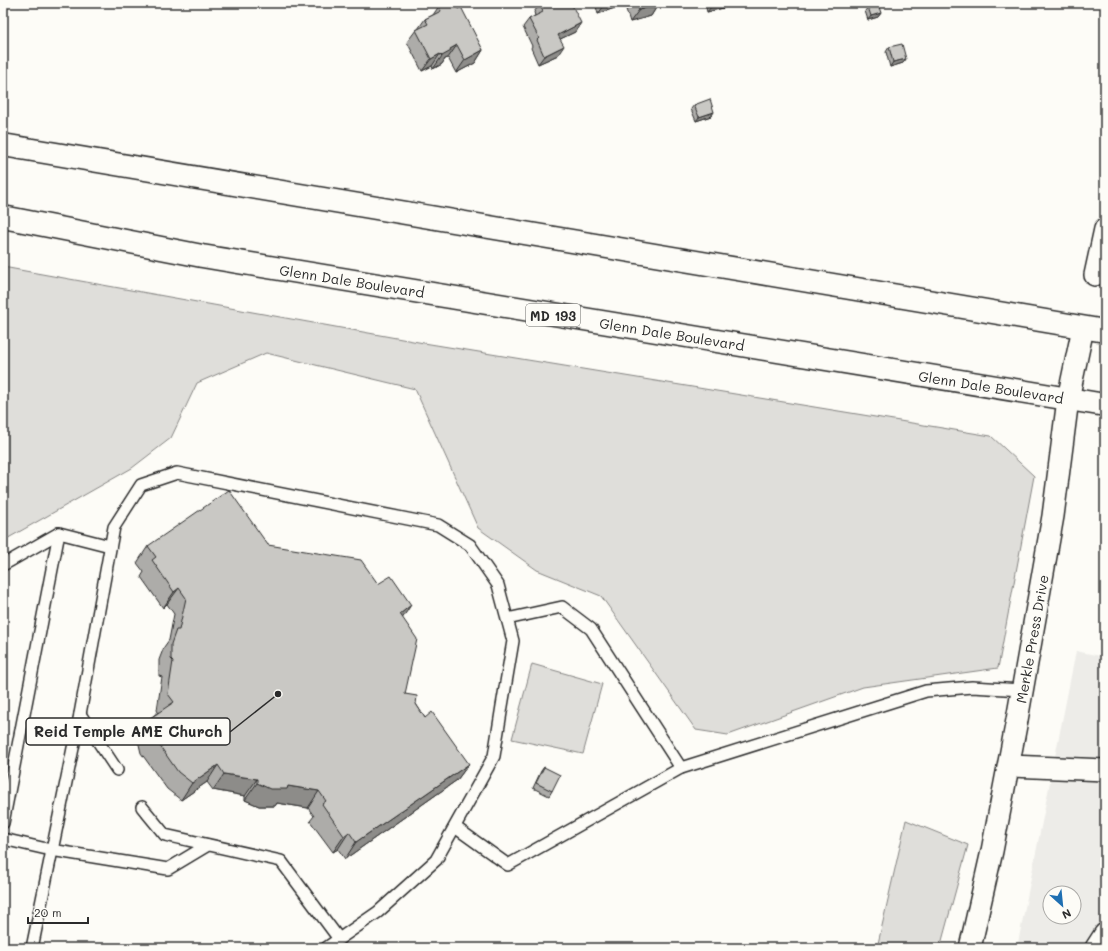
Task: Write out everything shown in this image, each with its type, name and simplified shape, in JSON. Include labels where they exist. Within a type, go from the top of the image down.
[{"type":"main road","points":[[3,145],[1105,331]]},
{"type":"main road","name":"Glenn Dale Boulevard","points":[[3,217],[202,256],[1105,405]]},
{"type":"street","points":[[1094,275],[1105,229]]},
{"type":"street","name":"Merkle Press Drive","points":[[970,948],[1009,766],[1053,516],[1068,399],[1083,328]]},
{"type":"street","points":[[1009,766],[1105,770]]},
{"type":"street","points":[[1096,948],[1105,934]]},
{"type":"lane","points":[[32,948],[80,714],[114,527],[141,486],[176,473],[438,525],[470,545],[498,585],[514,641],[494,756],[436,860],[378,912],[326,948]]},
{"type":"lane","points":[[3,565],[59,533],[110,546]]},
{"type":"lane","points":[[3,823],[59,533]]},
{"type":"lane","points":[[507,619],[562,607],[592,629],[681,768]]},
{"type":"lane","points":[[455,827],[508,865],[681,768],[926,691],[972,687],[1022,690]]},
{"type":"lane","points":[[80,714],[117,770]]},
{"type":"lane","points":[[142,807],[165,835],[281,861],[339,939]]},
{"type":"lane","points":[[3,839],[51,850],[168,869],[208,845]]},
{"type":"shaded area","points":[[3,267],[424,343],[991,436],[1034,476],[998,668],[863,687],[728,735],[696,730],[601,596],[537,570],[478,528],[415,389],[266,353],[197,383],[171,438],[132,468],[3,541]]},
{"type":"shaded area","points":[[1076,651],[1105,657],[1105,948],[1017,948]]},
{"type":"shaded area","points":[[532,664],[602,684],[583,754],[512,739]]},
{"type":"shaded area","points":[[906,820],[968,845],[940,948],[877,948]]},
{"type":"building","points":[[445,3],[455,3],[458,9],[461,7],[483,50],[465,60],[457,45],[450,49],[451,51],[442,56],[440,54],[431,59],[416,30],[428,24],[425,19],[441,11],[439,6]]},
{"type":"building","points":[[541,3],[571,3],[581,23],[558,35],[564,46],[544,56],[537,40],[539,38],[529,19],[543,12]]},
{"type":"building","points":[[637,3],[659,3],[639,10]]},
{"type":"building","points":[[878,4],[881,13],[871,16],[868,7]]},
{"type":"building","points":[[902,44],[906,59],[893,62],[889,47]]},
{"type":"building","points":[[710,99],[714,112],[699,117],[694,105]]},
{"type":"building","points":[[229,490],[268,545],[361,560],[378,584],[391,576],[411,605],[400,614],[417,639],[405,694],[417,696],[416,704],[425,718],[432,712],[469,764],[356,842],[349,832],[344,836],[322,804],[326,801],[319,791],[288,786],[287,789],[270,789],[257,783],[257,779],[224,774],[218,765],[192,783],[178,772],[153,736],[149,719],[174,702],[168,694],[173,661],[171,659],[171,644],[176,630],[179,630],[186,598],[179,588],[174,592],[152,560],[156,557],[148,546]]},
{"type":"building","points":[[544,767],[560,775],[552,791],[536,783]]},
{"type":"place","name":"Reid Temple AME Church","points":[[278,694]]}]
